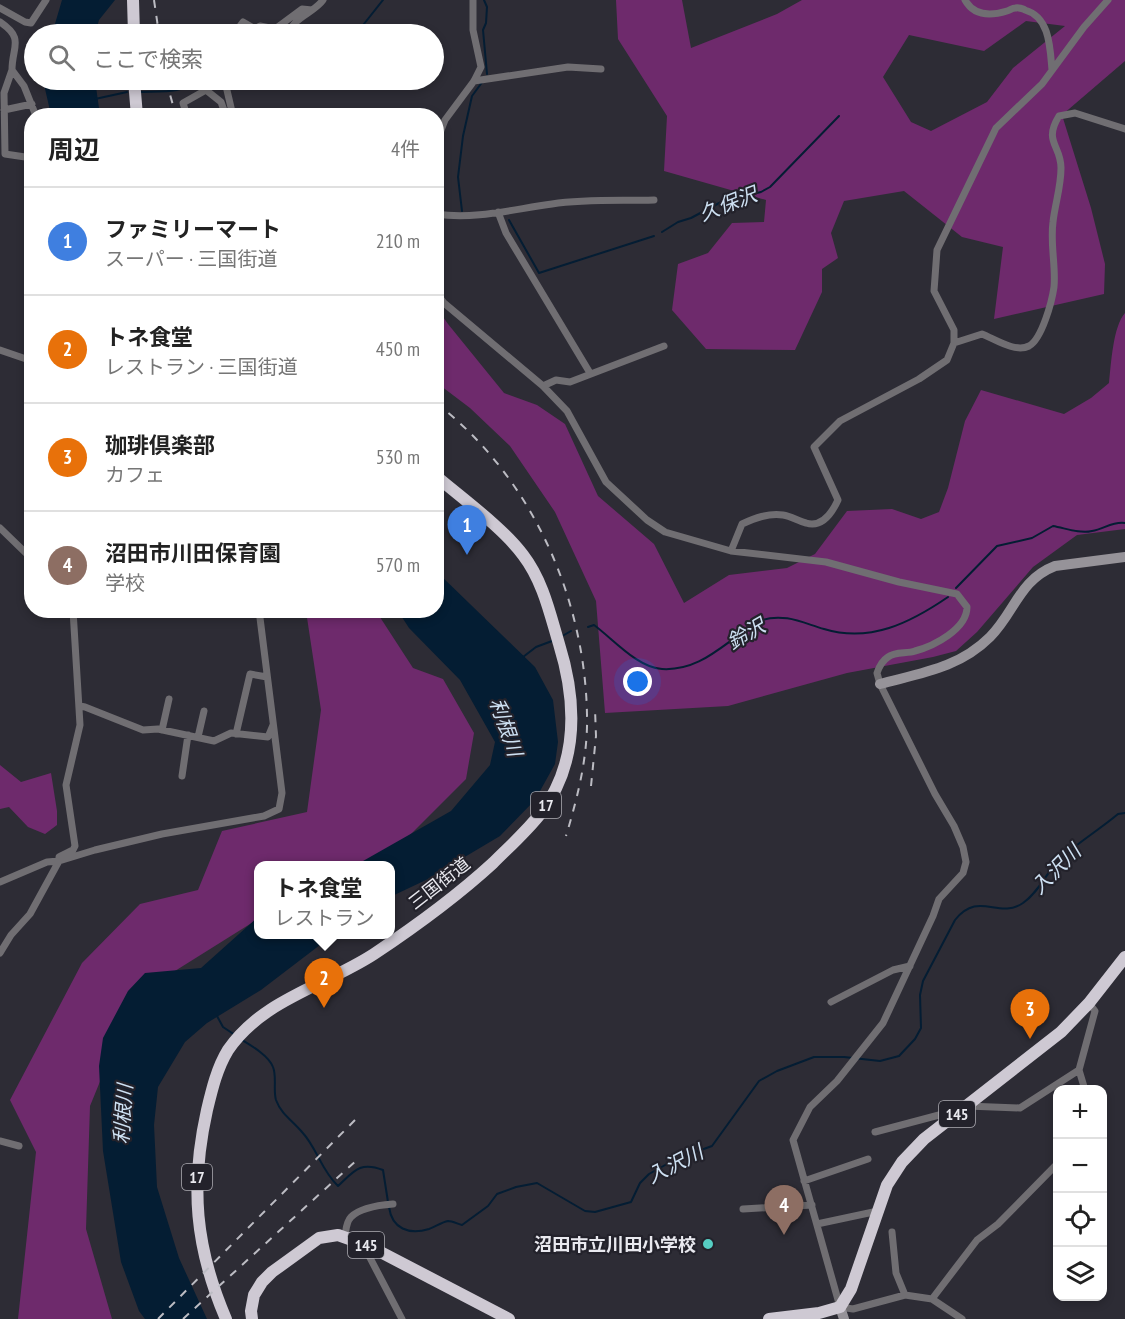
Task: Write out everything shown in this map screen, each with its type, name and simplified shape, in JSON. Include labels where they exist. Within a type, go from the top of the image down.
[{"type":"highway","points":[[133,0],[134,24]]},
{"type":"highway","points":[[135,90],[136,108]]},
{"type":"highway","name":"三国街道","points":[[395,939],[449,901],[496,859],[542,812],[559,781],[571,737],[572,698],[565,663],[533,569],[516,547],[444,483]]},
{"type":"highway","name":"三国街道","points":[[226,1319],[213,1288],[205,1258],[198,1215],[197,1173],[213,1084],[223,1060],[241,1035],[261,1015],[357,965],[394,939]]},
{"type":"highway","name":"145","points":[[842,1313],[887,1185],[903,1162],[924,1139],[1062,1032],[1089,1003],[1125,957]]},
{"type":"highway","name":"145","points":[[252,1319],[250,1311],[254,1295],[262,1282],[272,1272],[319,1238],[329,1235],[345,1236],[369,1246],[509,1319]]},
{"type":"highway","points":[[770,1319],[842,1313]]},
{"type":"street","points":[[0,8],[31,23],[46,0]]},
{"type":"street","points":[[294,24],[324,0]]},
{"type":"street","points":[[444,123],[474,81],[481,67],[473,30],[473,0]]},
{"type":"street","points":[[965,0],[976,10],[989,15],[1016,7],[1035,12],[1047,33],[1052,70]]},
{"type":"street","points":[[731,552],[742,524],[764,515],[786,515],[808,524],[824,520],[832,513],[838,500],[814,447],[840,421],[919,379],[947,360],[954,343],[954,330],[934,291],[937,250],[996,128],[1042,84],[1084,27],[1108,0]]},
{"type":"street","points":[[282,24],[302,9],[312,10]]},
{"type":"street","points":[[0,22],[12,31],[15,37],[12,70],[4,93],[5,154],[24,157]]},
{"type":"street","points":[[474,81],[568,67],[601,69]]},
{"type":"street","points":[[12,70],[24,86]]},
{"type":"street","points":[[26,90],[33,108]]},
{"type":"street","points":[[185,108],[183,103],[206,90],[221,102],[223,108]]},
{"type":"street","points":[[227,90],[231,108]]},
{"type":"street","points":[[4,110],[32,104]]},
{"type":"street","points":[[954,343],[982,334],[1017,349],[1030,345],[1040,335],[1054,288],[1053,223],[1060,186],[1061,164],[1053,143],[1052,127],[1059,116],[1075,112],[1125,129]]},
{"type":"street","points":[[444,216],[452,217],[553,204],[654,200]]},
{"type":"street","points":[[498,212],[506,233],[590,373]]},
{"type":"street","points":[[444,303],[543,386],[567,411],[606,482],[647,520],[665,532],[731,552],[826,562],[899,582],[957,594],[967,607],[965,619],[934,643],[914,652],[889,656],[880,665],[877,673],[880,684],[935,794],[954,826],[963,847],[966,862],[963,873],[939,899],[883,1023],[837,1081],[810,1107],[793,1140],[842,1313],[905,1295],[932,1299],[962,1319]]},
{"type":"street","points":[[543,386],[556,380],[570,382],[664,346]]},
{"type":"street","points":[[0,351],[24,358]]},
{"type":"street","points":[[0,528],[24,551]]},
{"type":"street","points":[[880,684],[948,667],[961,659],[989,639],[1003,622],[1025,586],[1044,570],[1055,566],[1125,558]]},
{"type":"street","points":[[0,953],[11,935],[30,914],[59,861],[59,857],[73,850],[75,846],[66,786],[80,725],[74,618]]},
{"type":"street","points":[[0,882],[47,862],[59,861],[162,834],[264,816],[274,812],[282,802],[282,793],[260,618]]},
{"type":"street","points":[[236,734],[250,674],[267,677]]},
{"type":"street","points":[[162,730],[169,699]]},
{"type":"street","points":[[80,706],[143,730],[162,730],[214,741],[231,733],[268,737],[273,723]]},
{"type":"street","points":[[198,737],[204,711]]},
{"type":"street","points":[[182,776],[188,735]]},
{"type":"street","points":[[831,1002],[893,970],[910,966]]},
{"type":"street","points":[[1084,1085],[1079,1070],[1095,1011],[1089,1003]]},
{"type":"street","points":[[967,1106],[1020,1108],[1079,1070]]},
{"type":"street","points":[[876,1132],[939,1115],[949,1120]]},
{"type":"street","points":[[0,1141],[19,1146]]},
{"type":"street","points":[[804,1181],[868,1159]]},
{"type":"street","points":[[932,1299],[977,1240],[998,1224],[1053,1167]]},
{"type":"street","points":[[345,1236],[350,1218],[369,1208],[393,1204]]},
{"type":"street","points":[[743,1209],[812,1205]]},
{"type":"street","points":[[817,1224],[878,1210]]},
{"type":"street","points":[[892,1232],[896,1273],[905,1295]]},
{"type":"street","points":[[369,1246],[368,1254],[402,1319]]},
{"type":"shaded area","points":[[616,0],[682,0],[691,48],[777,14],[802,0],[1125,0],[1125,61],[1062,115],[1091,208],[1105,264],[1104,294],[994,319],[1003,247],[962,237],[904,191],[844,201],[831,233],[838,258],[822,269],[822,292],[795,350],[706,349],[672,310],[678,264],[708,253],[732,223],[764,222],[766,200],[664,171],[667,116],[618,39]],"holes":[[[1026,21],[1065,26],[1013,68],[987,102],[931,131],[911,122],[883,77],[909,35],[984,51]]]},
{"type":"shaded area","points":[[1125,313],[1125,529],[1077,535],[1033,567],[977,632],[956,651],[847,673],[728,706],[605,713],[596,601],[555,512],[510,446],[470,408],[444,388],[444,318],[504,393],[537,405],[565,424],[598,496],[654,544],[684,603],[729,575],[787,568],[815,554],[847,511],[892,509],[921,519],[939,512],[948,488],[965,421],[981,390],[1064,414],[1091,398],[1109,383],[1115,336]]},
{"type":"shaded area","points":[[307,618],[381,618],[413,668],[443,679],[474,733],[466,779],[384,861],[254,861],[254,922],[135,996],[90,1106],[86,1229],[112,1319],[18,1319],[36,1152],[10,1100],[82,963],[140,904],[198,890],[222,831],[307,812],[321,710]]},
{"type":"shaded area","points":[[0,765],[21,782],[51,773],[57,825],[45,834],[28,827],[9,807],[0,809]]},
{"type":"water","points":[[62,0],[115,0],[98,24],[55,24]]},
{"type":"water","points":[[45,90],[96,90],[99,108],[49,108]]},
{"type":"water","name":"利根川","points":[[444,579],[535,667],[553,700],[558,742],[555,764],[535,800],[500,836],[426,880],[395,895],[395,861],[363,861],[451,811],[490,765],[495,742],[460,680],[409,628],[403,618],[444,618]]},
{"type":"water","name":"利根川","points":[[254,921],[254,939],[328,939],[261,990],[207,1023],[185,1042],[158,1087],[154,1125],[157,1187],[179,1258],[207,1319],[145,1319],[139,1311],[121,1262],[103,1151],[99,1066],[103,1038],[128,991],[145,973],[201,968]]},
{"type":"waterway","name":"久保沢","points":[[364,24],[383,0]]},
{"type":"waterway","name":"久保沢","points":[[484,0],[487,7],[483,30],[487,74]]},
{"type":"waterway","name":"久保沢","points":[[462,211],[458,177],[463,136],[472,96],[483,81]]},
{"type":"waterway","name":"久保沢","points":[[140,92],[178,90]]},
{"type":"waterway","name":"久保沢","points":[[95,99],[127,92]]},
{"type":"waterway","name":"久保沢","points":[[662,232],[723,201],[761,192],[770,187],[839,116]]},
{"type":"waterway","name":"久保沢","points":[[509,220],[539,273],[654,236]]},
{"type":"waterway","name":"鈴沢","points":[[956,588],[997,546],[1032,538],[1053,526],[1087,532],[1116,523],[1125,523]]},
{"type":"waterway","name":"鈴沢","points":[[588,627],[594,625],[644,664],[662,669],[674,669],[706,658],[762,620],[786,618],[841,633],[857,634],[889,628],[904,622],[948,597]]},
{"type":"waterway","name":"鈴沢","points":[[564,635],[571,631]]},
{"type":"waterway","name":"鈴沢","points":[[523,657],[536,647],[552,641]]},
{"type":"waterway","name":"入沢川","points":[[389,1207],[398,1225],[408,1230],[422,1231],[448,1221],[462,1225],[488,1206],[497,1194],[537,1183],[585,1211],[595,1212],[631,1202],[640,1183],[649,1174],[676,1159],[712,1146],[759,1081],[777,1071],[814,1057],[844,1057],[880,1061],[899,1056],[915,1039],[921,1028],[920,995],[923,981],[955,920],[972,907],[1005,909],[1023,903],[1066,854],[1118,814],[1125,813]]},
{"type":"waterway","name":"入沢川","points":[[217,1016],[223,1027],[235,1035]]},
{"type":"waterway","name":"入沢川","points":[[242,1040],[271,1063],[278,1105],[307,1138],[332,1180],[338,1186],[353,1172],[363,1167],[383,1170],[388,1202]]},
{"type":"railway","points":[[154,0],[158,24]]},
{"type":"railway","points":[[169,90],[174,108]]},
{"type":"railway","points":[[444,410],[470,433],[499,466],[525,503],[546,542],[563,584],[576,627],[584,671],[587,730],[581,776],[566,836]]},
{"type":"railway","points":[[591,786],[596,736],[595,709]]},
{"type":"railway","points":[[158,1319],[355,1120]]},
{"type":"railway","points":[[183,1319],[359,1158]]},
{"type":"place","name":"ファミリーマート","points":[[467,555]]},
{"type":"place","name":"トネ食堂","points":[[324,1008]]},
{"type":"place","name":"珈琲倶楽部","points":[[1030,1039]]},
{"type":"place","name":"沼田市川田保育園","points":[[784,1235]]},
{"type":"place","name":"沼田市立川田小学校","points":[[708,1244]]}]
